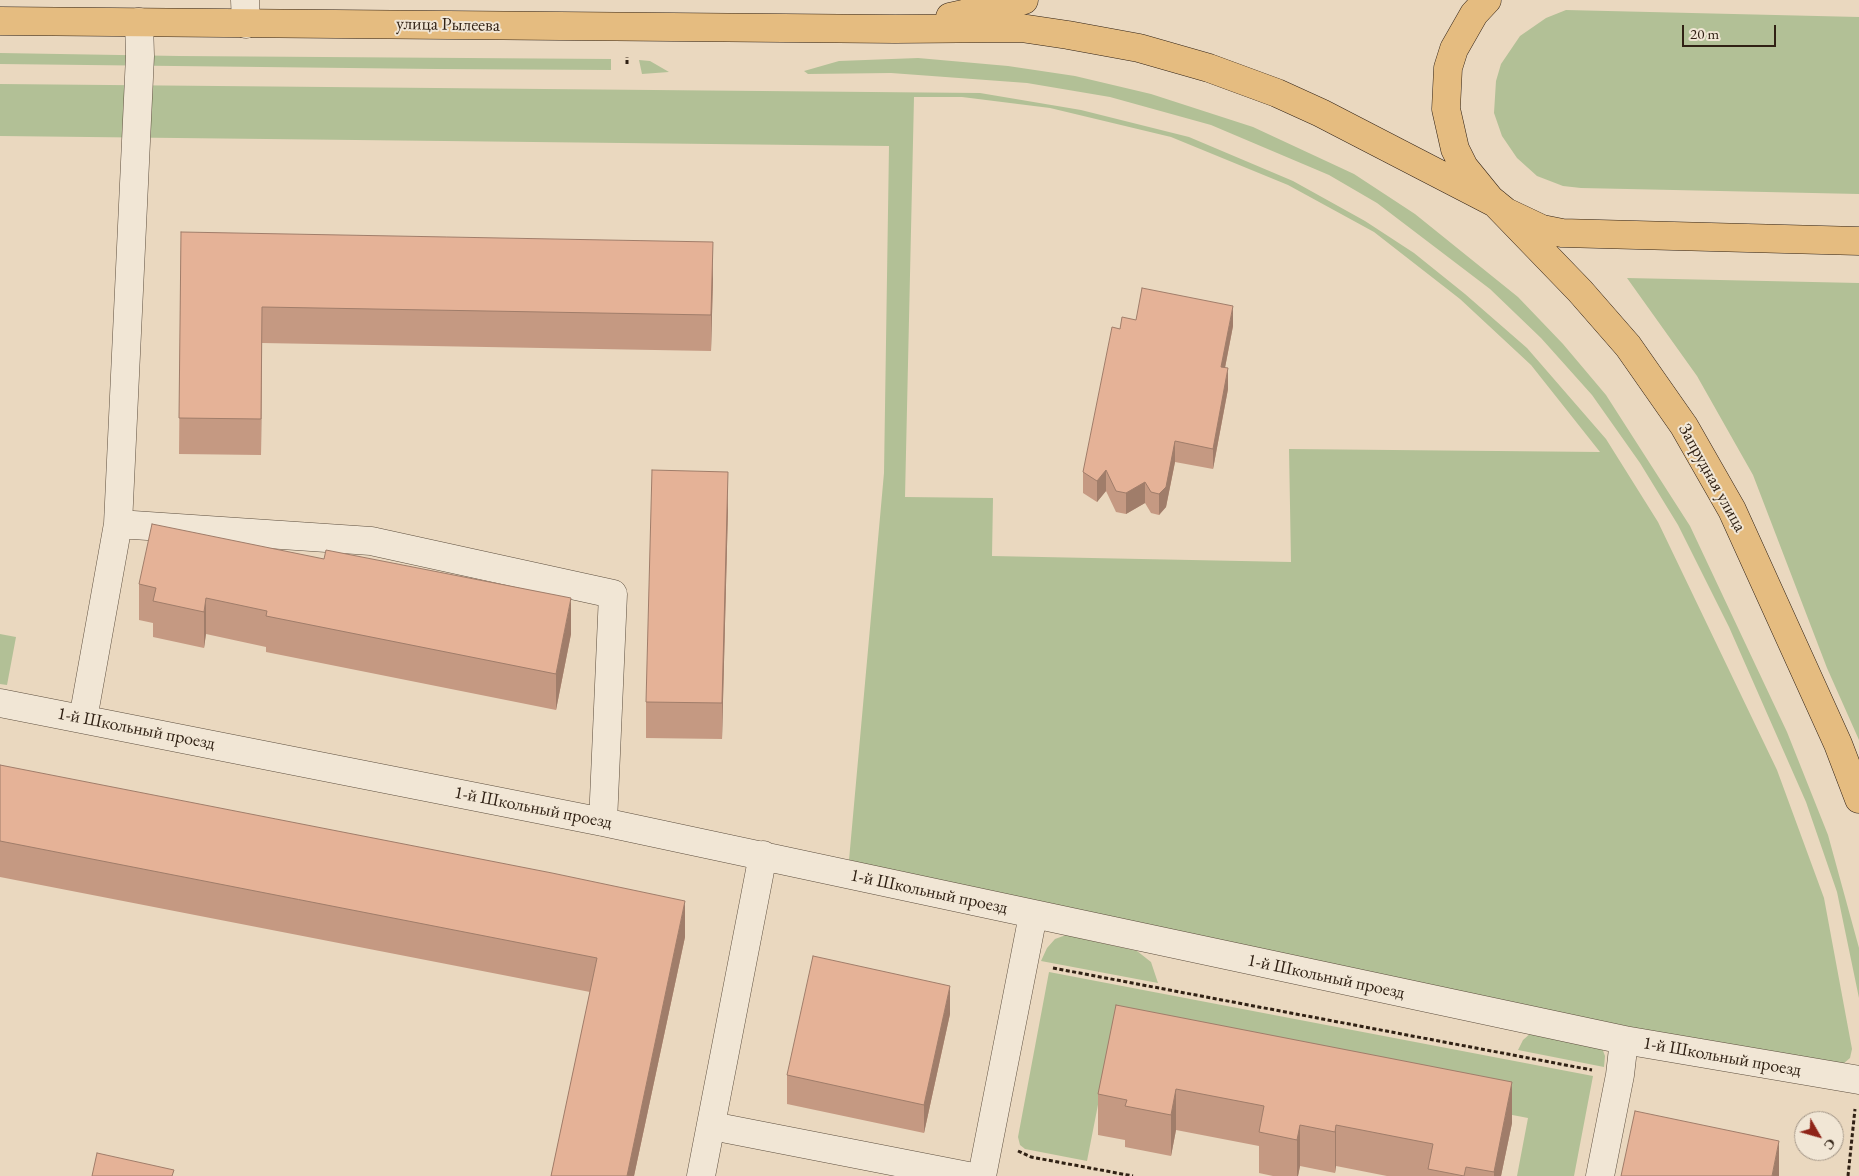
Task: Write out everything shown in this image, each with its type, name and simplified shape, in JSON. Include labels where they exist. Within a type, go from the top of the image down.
[{"type":"main road","points":[[895,29],[1024,0]]},
{"type":"main road","points":[[1487,0],[1474,14],[1454,49],[1446,82],[1446,109],[1455,149],[1464,167],[1476,184],[1494,203]]},
{"type":"main road","name":"улица Рылеева","points":[[0,21],[139,22],[246,12],[895,29]]},
{"type":"main road","points":[[895,29],[1021,28],[1100,40],[1186,61],[1254,84],[1321,112],[1494,203],[1523,221],[1542,229],[1562,233],[1859,241]]},
{"type":"main road","name":"Запрудная улица","points":[[1494,203],[1580,291],[1628,346],[1697,446],[1743,532],[1838,744],[1859,799]]},
{"type":"lane","points":[[83,718],[118,524],[139,66],[139,22]]},
{"type":"lane","points":[[118,524],[371,541],[613,594],[603,822]]},
{"type":"lane","name":"1-й Школьный проезд","points":[[0,703],[83,718],[763,855],[1033,915],[1624,1040],[1859,1080]]},
{"type":"lane","points":[[701,1176],[763,855]]},
{"type":"lane","points":[[982,1176],[1033,915]]},
{"type":"lane","points":[[1600,1176],[1620,1075],[1624,1040]]},
{"type":"lane","points":[[712,1126],[968,1176]]},
{"type":"path","points":[[627,57],[627,64]]},
{"type":"path","points":[[1025,963],[1620,1075]]},
{"type":"path","points":[[1848,1176],[1855,1108]]},
{"type":"path","points":[[1015,1149],[1031,1157],[1133,1176]]},
{"type":"green space","points":[[1566,10],[1859,17],[1859,194],[1581,188],[1563,186],[1537,176],[1517,158],[1502,136],[1494,113],[1496,81],[1501,64],[1520,36],[1546,18]]},
{"type":"green space","points":[[0,53],[611,59],[611,70],[0,64]]},
{"type":"green space","points":[[918,58],[1008,66],[1075,76],[1151,94],[1253,127],[1354,174],[1415,214],[1518,297],[1563,344],[1606,395],[1690,526],[1787,732],[1828,835],[1859,948],[1859,998],[1837,892],[1806,802],[1729,627],[1678,525],[1640,463],[1592,395],[1541,338],[1490,289],[1377,203],[1329,175],[1211,125],[1110,97],[1027,83],[891,73],[808,74],[804,71],[839,61]]},
{"type":"green space","points":[[639,60],[650,61],[669,72],[642,74]]},
{"type":"green space","points":[[0,84],[980,93],[1081,110],[1189,137],[1293,181],[1365,221],[1414,253],[1465,294],[1527,348],[1606,439],[1658,522],[1777,770],[1824,898],[1852,1049],[1850,1058],[1843,1064],[1832,1066],[1203,944],[849,860],[884,473],[889,146],[0,136]],"holes":[[[914,97],[962,97],[1050,108],[1171,137],[1288,185],[1374,232],[1460,299],[1531,365],[1600,452],[1289,449],[1291,562],[992,556],[993,498],[905,497]]]},
{"type":"green space","points":[[1627,278],[1859,283],[1859,740],[1827,668],[1753,475],[1697,376]]},
{"type":"green space","points":[[0,634],[16,637],[7,685],[0,684]]},
{"type":"green space","points":[[1066,935],[1137,951],[1151,962],[1158,983],[1041,961],[1047,948],[1055,939]]},
{"type":"green space","points":[[1049,972],[1593,1076],[1574,1176],[1517,1176],[1528,1118],[1111,1038],[1087,1161],[1025,1149],[1020,1145],[1018,1137]]},
{"type":"green space","points":[[1531,1033],[1602,1048],[1605,1056],[1604,1067],[1518,1050],[1523,1040]]},
{"type":"building","points":[[181,232],[713,242],[711,315],[262,307],[261,419],[179,418]]},
{"type":"building","points":[[1142,288],[1233,306],[1221,367],[1228,368],[1213,449],[1175,441],[1166,487],[1159,494],[1151,492],[1145,482],[1126,493],[1116,491],[1106,470],[1097,481],[1083,472],[1112,327],[1120,329],[1122,317],[1136,320]]},
{"type":"building","points":[[652,470],[728,472],[722,703],[646,702]]},
{"type":"building","points":[[152,524],[324,559],[326,550],[571,598],[556,674],[266,616],[267,611],[206,598],[204,612],[153,601],[156,588],[139,584]]},
{"type":"building","points":[[0,765],[552,873],[685,901],[627,1176],[551,1176],[597,958],[0,841]]},
{"type":"building","points":[[813,956],[950,986],[924,1105],[787,1075]]},
{"type":"building","points":[[1116,1005],[1512,1082],[1494,1172],[1466,1167],[1464,1176],[1428,1169],[1433,1144],[1336,1125],[1335,1132],[1300,1125],[1297,1140],[1259,1132],[1264,1106],[1176,1089],[1171,1115],[1125,1106],[1127,1100],[1098,1094]]},
{"type":"building","points":[[1635,1111],[1779,1141],[1772,1176],[1621,1176]]},
{"type":"building","points":[[97,1153],[174,1170],[172,1176],[92,1176]]}]
